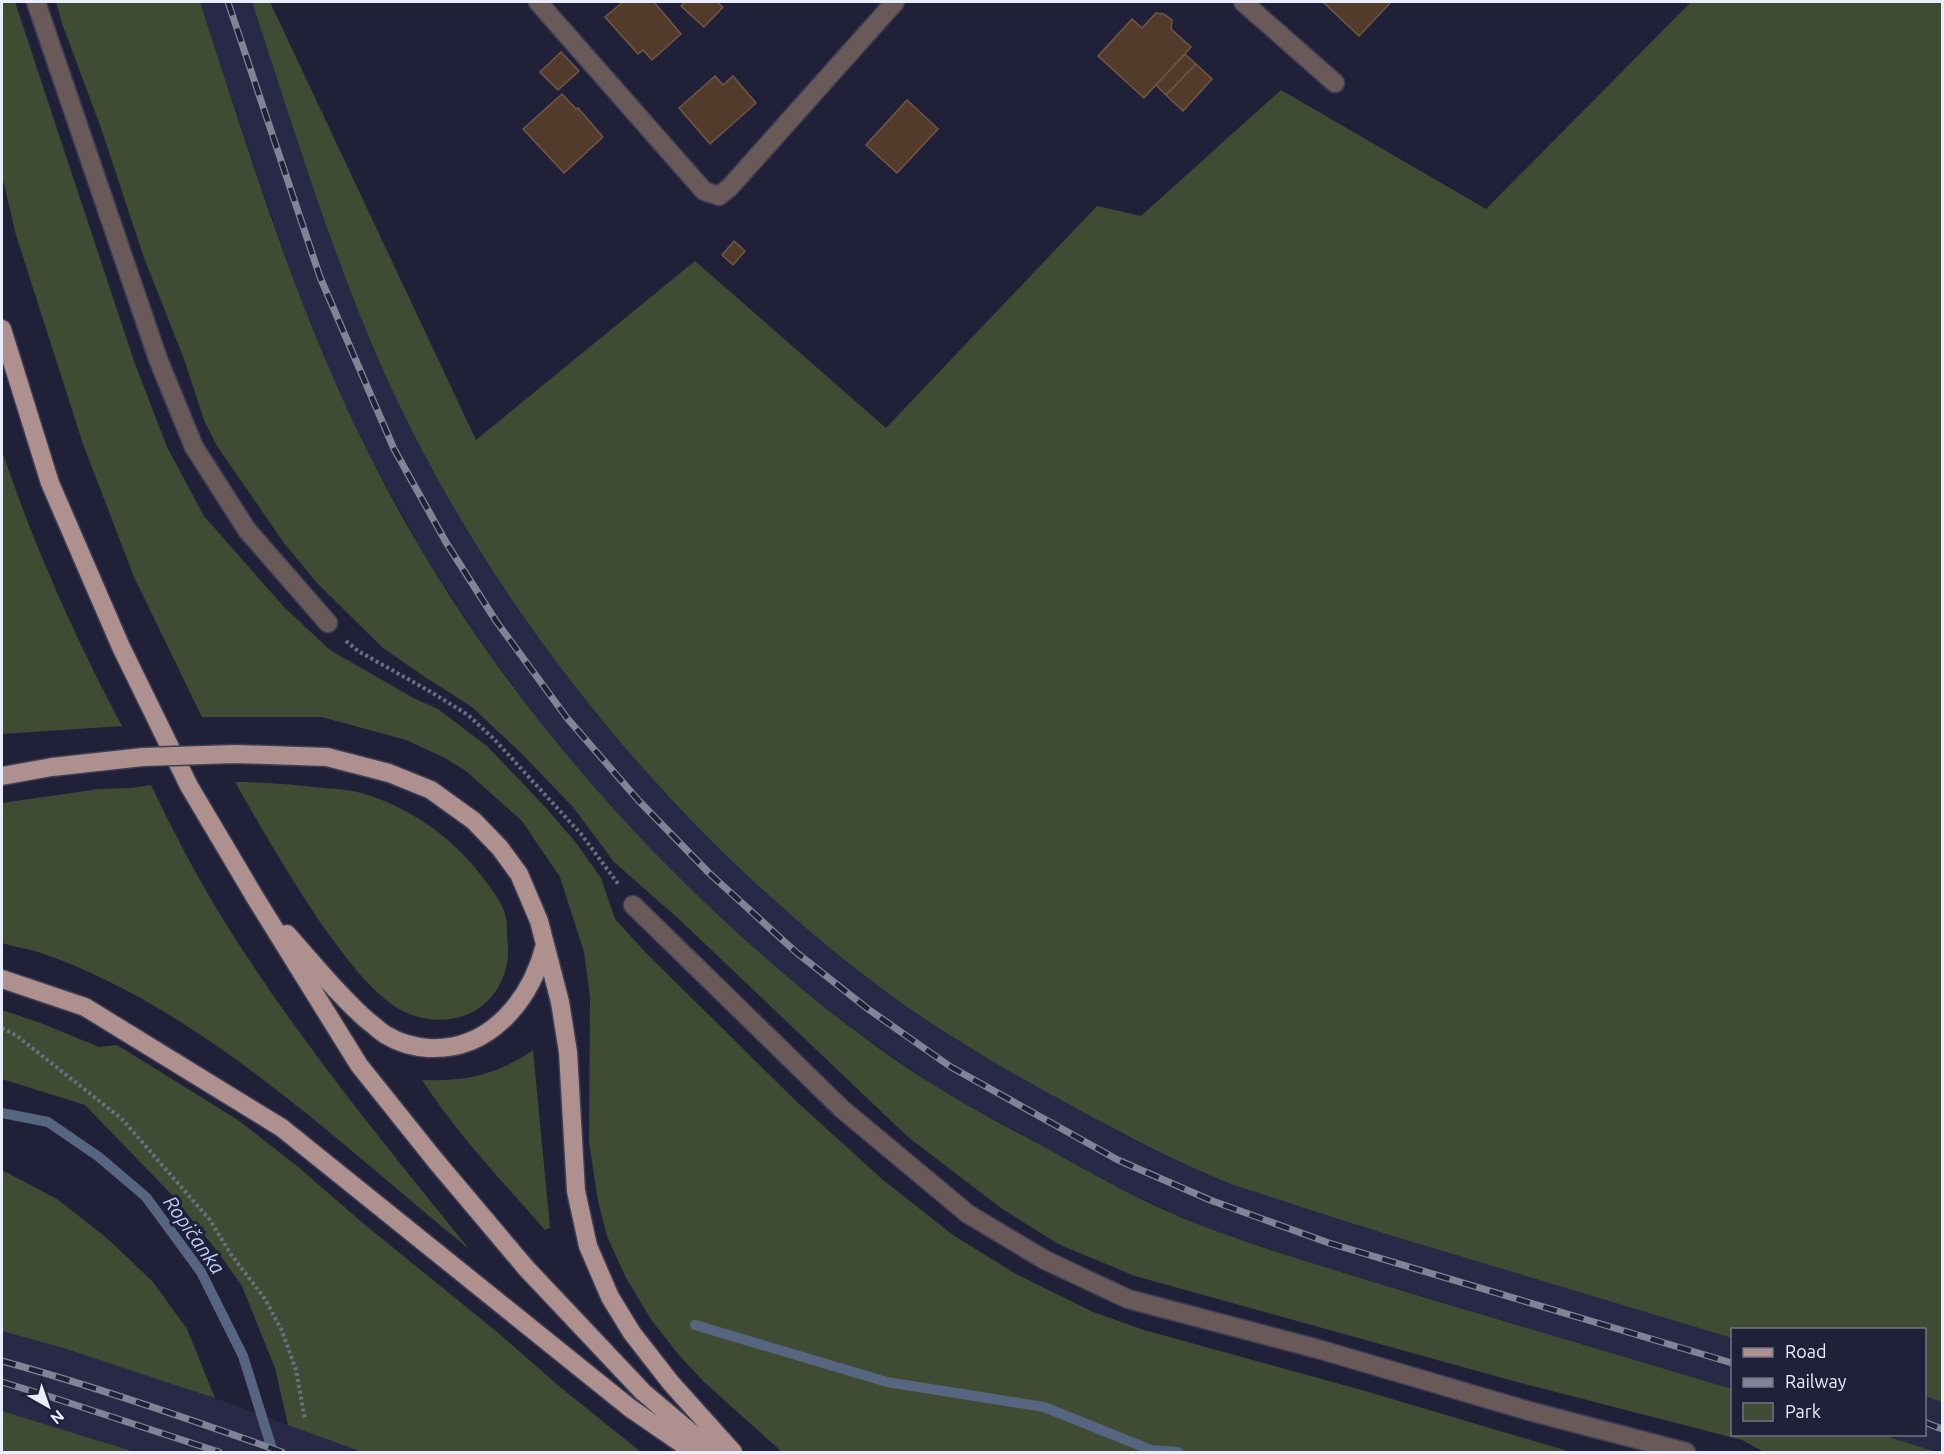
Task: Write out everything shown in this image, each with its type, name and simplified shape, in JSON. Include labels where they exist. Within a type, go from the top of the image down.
[{"type":"main road","points":[[2,329],[50,483],[121,647],[189,786],[359,1065],[435,1161],[526,1268],[643,1392],[714,1452]]},
{"type":"main road","points":[[2,776],[52,767],[155,757],[235,754],[327,758],[372,768],[410,780],[431,790],[474,821],[500,848],[519,874],[530,896],[545,943],[560,1002],[568,1052],[576,1191],[588,1246],[610,1297],[632,1333],[671,1383],[733,1452]]},
{"type":"main road","points":[[256,899],[354,1008],[384,1035],[401,1043],[420,1047],[458,1046],[493,1029],[510,1014],[524,995],[534,978],[545,943]]},
{"type":"main road","points":[[2,979],[85,1006],[282,1128],[630,1408],[694,1452]]},
{"type":"street","points":[[36,2],[158,359],[194,447],[248,530],[328,622]]},
{"type":"street","points":[[538,2],[704,191],[719,196],[730,187],[896,2]]},
{"type":"street","points":[[1243,2],[1335,83]]},
{"type":"street","points":[[633,905],[842,1109],[968,1214],[1046,1260],[1128,1299],[1318,1348],[1529,1411],[1686,1452]]},
{"type":"path","points":[[328,622],[358,651],[468,715],[486,731],[581,834],[633,905]]},
{"type":"path","points":[[2,1028],[26,1043],[122,1119],[210,1220],[265,1299],[282,1331],[296,1370],[305,1420]]},
{"type":"shaded area","points":[[200,2],[252,2],[300,149],[380,362],[416,438],[469,531],[517,606],[587,702],[657,784],[726,855],[813,934],[882,989],[965,1046],[1129,1137],[1219,1180],[1336,1219],[1731,1338],[1731,1389],[1321,1266],[1201,1226],[1106,1182],[938,1088],[853,1029],[781,972],[692,891],[620,818],[548,734],[476,634],[426,557],[372,460],[334,382],[296,286]]},
{"type":"shaded area","points":[[2,1331],[193,1390],[362,1452],[135,1452],[2,1411]]},
{"type":"shaded area","points":[[1926,1396],[1942,1402],[1942,1452],[1886,1436],[1926,1436]]},
{"type":"green space","points":[[2,2],[15,2],[134,361],[167,447],[204,516],[284,607],[330,650],[415,699],[438,709],[488,747],[577,844],[601,878],[615,919],[645,952],[797,1102],[883,1180],[953,1235],[1016,1274],[1093,1312],[1144,1330],[1365,1391],[1571,1452],[782,1452],[704,1382],[652,1321],[625,1276],[607,1236],[598,1201],[589,1142],[590,997],[584,952],[560,877],[522,821],[466,771],[445,758],[406,740],[322,717],[202,717],[134,577],[83,444],[16,235],[2,176]]},
{"type":"green space","points":[[56,2],[200,2],[276,232],[320,346],[370,456],[443,586],[529,708],[626,822],[677,876],[731,927],[832,1013],[885,1053],[952,1096],[1161,1209],[1232,1237],[1315,1264],[1731,1389],[1731,1436],[1886,1436],[1936,1452],[1764,1452],[1742,1440],[1506,1379],[1135,1276],[1058,1244],[1001,1208],[908,1137],[680,920],[614,862],[573,807],[521,753],[472,707],[383,648],[317,583],[284,543],[217,446],[204,420],[184,359],[143,255],[101,128]]},
{"type":"green space","points":[[252,2],[270,2],[476,440],[695,261],[886,428],[1097,206],[1141,216],[1281,90],[1486,209],[1691,2],[1942,2],[1942,1402],[1926,1396],[1926,1328],[1731,1328],[1731,1338],[1363,1227],[1221,1180],[1173,1158],[1030,1083],[922,1017],[881,988],[803,926],[729,858],[658,785],[592,707],[530,625],[474,541],[424,453],[361,319],[312,184]]},
{"type":"green space","points":[[2,451],[56,591],[122,726],[2,734]]},
{"type":"green space","points":[[235,782],[340,789],[360,793],[401,808],[449,841],[487,883],[506,916],[507,964],[499,986],[488,1001],[474,1011],[441,1020],[406,1013],[381,996],[351,963],[317,917]]},
{"type":"green space","points":[[151,785],[199,878],[258,974],[346,1094],[469,1249],[319,1123],[212,1043],[157,1008],[100,977],[41,953],[2,943],[2,803],[99,789]]},
{"type":"green space","points":[[2,1010],[99,1047],[117,1045],[238,1120],[297,1166],[560,1387],[641,1452],[362,1452],[288,1425],[275,1368],[242,1286],[172,1195],[85,1105],[2,1079]]},
{"type":"green space","points":[[533,1050],[550,1228],[545,1230],[465,1139],[422,1080],[452,1080],[480,1075],[507,1066]]},
{"type":"green space","points":[[2,1170],[57,1199],[108,1239],[153,1282],[187,1329],[215,1398],[63,1348],[2,1331]]},
{"type":"green space","points":[[2,1411],[135,1452],[2,1452]]},
{"type":"building","points":[[623,2],[654,2],[681,34],[652,60],[643,50],[638,54],[605,17]]},
{"type":"building","points":[[685,2],[717,2],[723,7],[704,27],[681,6]]},
{"type":"building","points":[[1323,2],[1391,2],[1359,36]]},
{"type":"building","points":[[1156,13],[1164,14],[1172,20],[1171,29],[1191,47],[1144,98],[1098,56],[1132,19],[1142,28]]},
{"type":"building","points":[[561,52],[579,71],[558,90],[540,72]]},
{"type":"building","points":[[1185,54],[1196,64],[1166,95],[1156,85]]},
{"type":"building","points":[[1196,64],[1212,79],[1183,111],[1166,95]]},
{"type":"building","points":[[715,76],[723,85],[733,76],[756,103],[710,144],[679,108]]},
{"type":"building","points":[[562,94],[576,109],[578,108],[603,137],[564,173],[523,129]]},
{"type":"building","points":[[907,100],[938,129],[897,173],[866,145]]},
{"type":"building","points":[[734,241],[745,251],[733,265],[722,255]]},
{"type":"waterway","name":"Ropičanka","points":[[2,1113],[48,1122],[99,1157],[146,1197],[201,1272],[243,1356],[273,1452]]},
{"type":"waterway","points":[[695,1325],[887,1382],[1044,1407],[1151,1450],[1178,1452]]},
{"type":"railway","points":[[228,2],[320,277],[394,449],[447,544],[496,621],[567,718],[639,801],[709,873],[797,953],[868,1009],[951,1067],[1118,1160],[1210,1200],[1329,1243],[1731,1363]]},
{"type":"railway","points":[[2,1361],[108,1393],[282,1452]]},
{"type":"railway","points":[[2,1382],[219,1452]]},
{"type":"railway","points":[[1926,1423],[1942,1429]]}]
